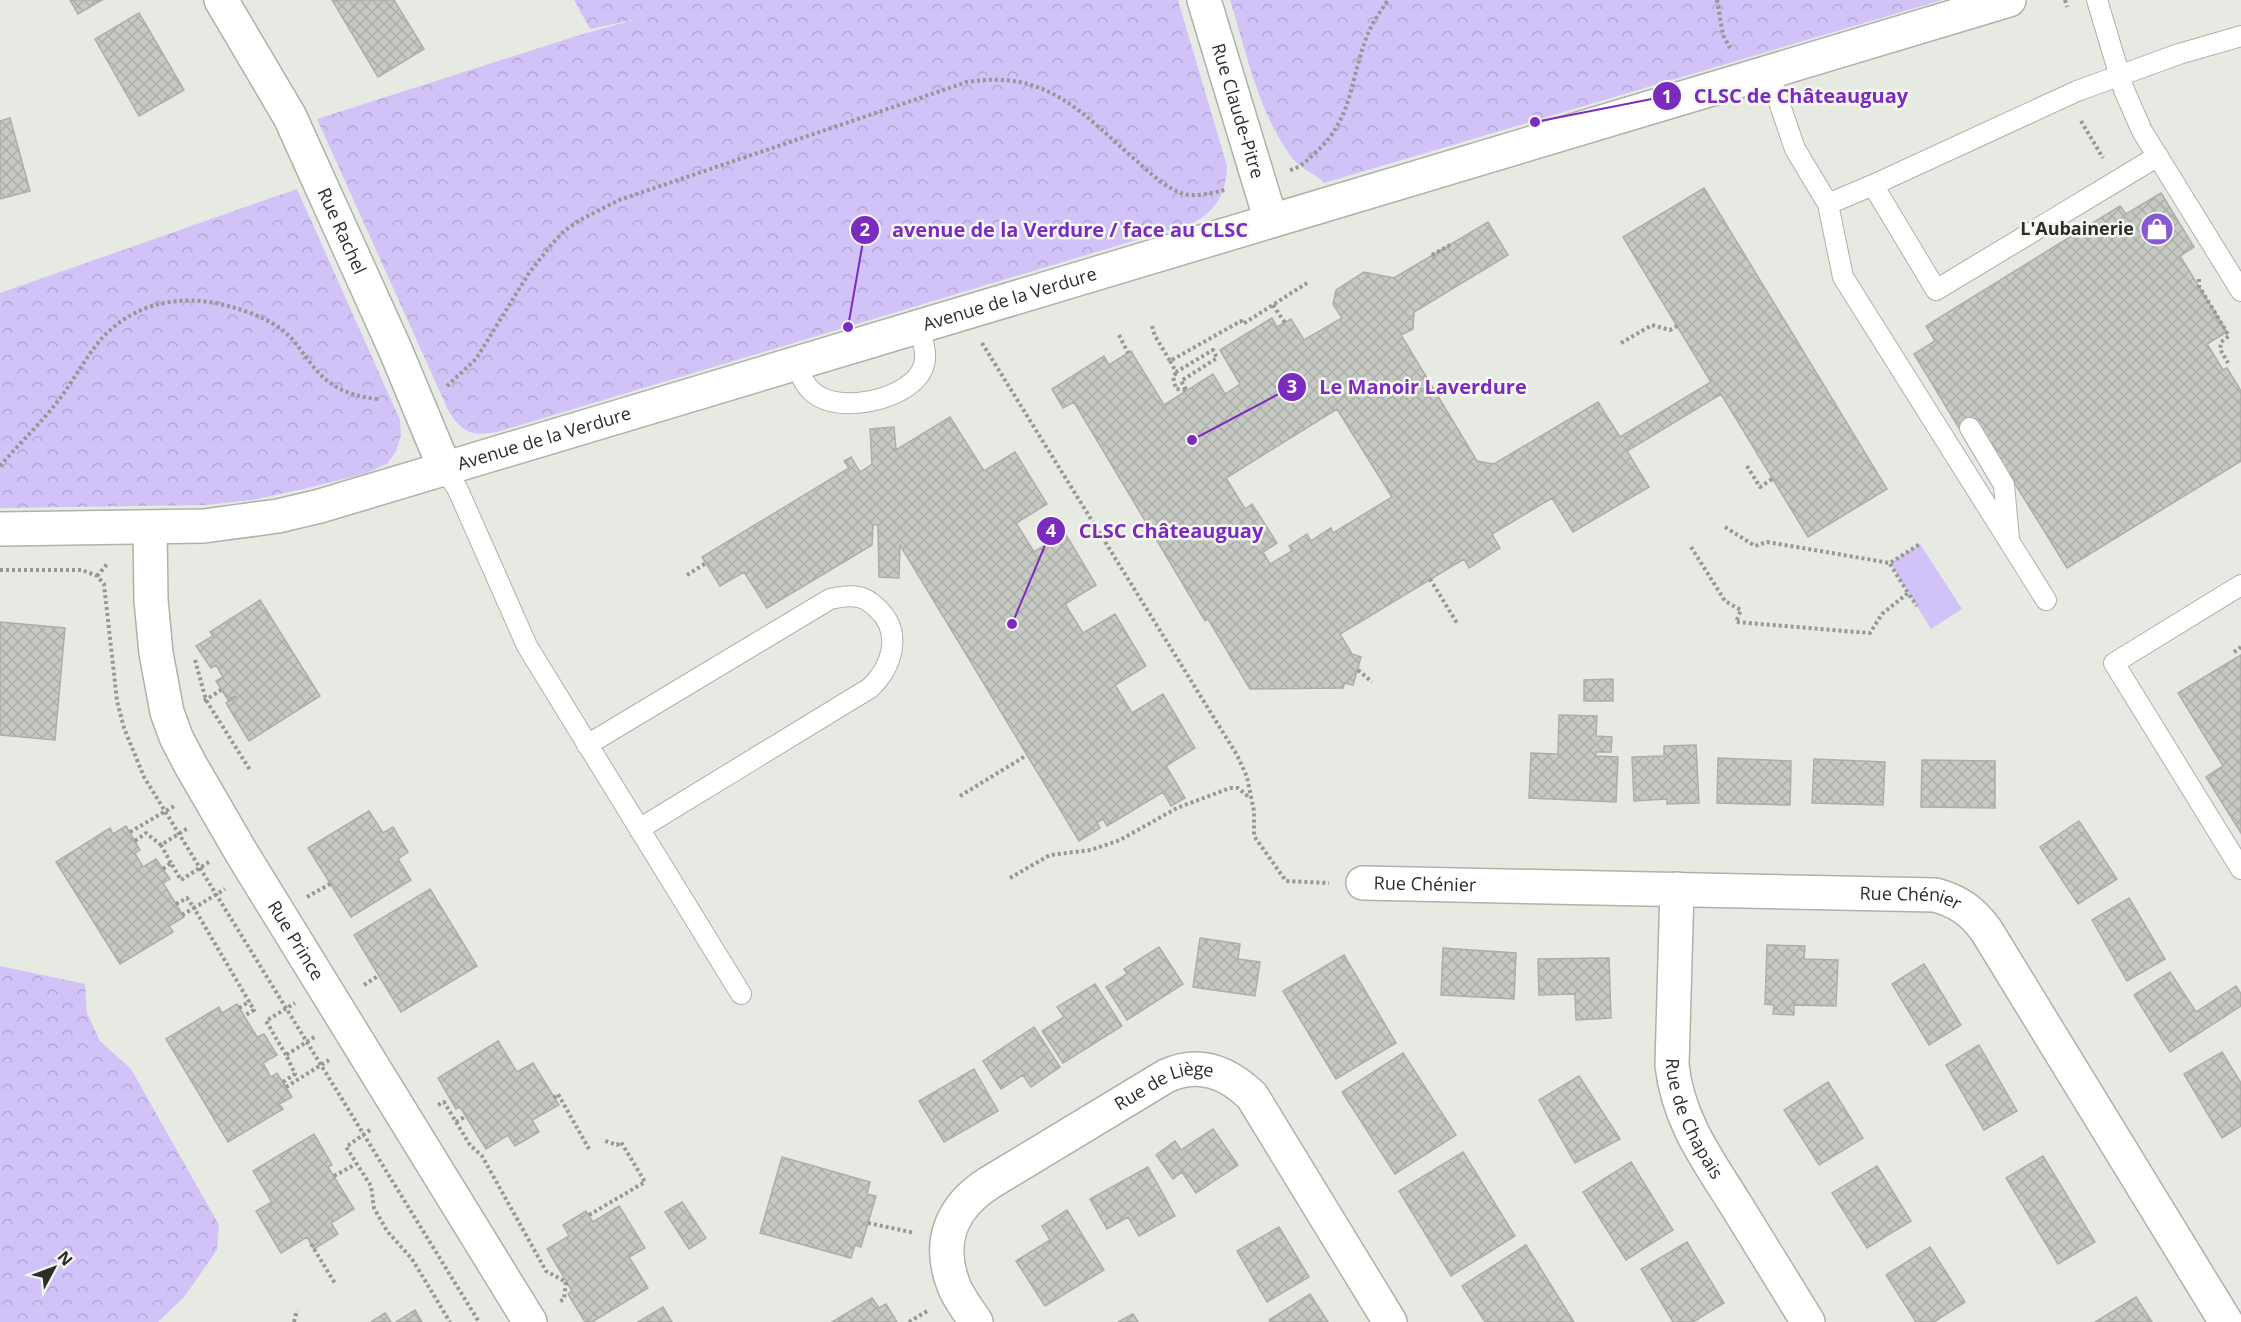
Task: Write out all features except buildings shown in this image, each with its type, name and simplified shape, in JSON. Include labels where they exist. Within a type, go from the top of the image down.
[{"type":"street","name":"Rue Rachel","points":[[221,0],[290,117],[395,349],[445,469]]},
{"type":"street","name":"Rue Claude-Pitre","points":[[1204,0],[1271,221]]},
{"type":"street","name":"Avenue de la Verdure","points":[[0,529],[204,526],[278,516],[320,506],[2009,0]]},
{"type":"street","name":"Rue Prince","points":[[150,528],[151,600],[156,653],[167,712],[177,737],[241,852],[531,1322]]},
{"type":"street","name":"Rue Chénier","points":[[1363,883],[1935,895],[1956,902],[1966,908],[1986,930],[2226,1322]]},
{"type":"street","name":"Rue de Chapais","points":[[1677,889],[1672,1065],[1681,1110],[1701,1148],[1808,1322]]},
{"type":"street","name":"Rue de Liège","points":[[976,1322],[955,1288],[946,1251],[948,1233],[957,1214],[969,1198],[989,1183],[1166,1076],[1179,1070],[1196,1069],[1212,1071],[1230,1078],[1252,1096],[1390,1322]]},
{"type":"lane","points":[[2097,0],[2131,108],[2241,291]]},
{"type":"lane","points":[[1828,204],[2077,91],[2179,54],[2241,36]]},
{"type":"lane","points":[[1769,73],[1795,149],[1828,204],[1843,277],[2046,600]]},
{"type":"lane","points":[[1873,185],[1936,290],[2158,156]]},
{"type":"lane","points":[[797,364],[806,386],[821,398],[849,404],[878,400],[902,390],[922,369],[926,360],[919,328]]},
{"type":"lane","points":[[1970,428],[2004,485],[2009,543]]},
{"type":"lane","points":[[445,469],[458,490],[527,646],[741,994]]},
{"type":"lane","points":[[2241,585],[2114,663],[2241,869]]},
{"type":"lane","points":[[587,745],[830,598],[860,597],[883,614],[891,629],[893,646],[889,663],[882,677],[870,688],[639,829]]},
{"type":"path","points":[[1295,168],[1322,147],[1337,129],[1348,103],[1368,35],[1388,0]]},
{"type":"path","points":[[1718,0],[1723,35],[1735,55]]},
{"type":"path","points":[[2065,0],[2067,7]]},
{"type":"path","points":[[441,390],[476,359],[538,260],[564,231],[580,220],[619,200],[967,82],[1007,79],[1027,82],[1067,101],[1170,187],[1183,194],[1195,195],[1224,190]]},
{"type":"path","points":[[2077,91],[2081,124],[2108,167]]},
{"type":"path","points":[[1432,255],[1450,244]]},
{"type":"path","points":[[1170,361],[1241,321],[1243,324],[1308,283]]},
{"type":"path","points":[[0,466],[59,400],[102,339],[129,316],[166,302],[206,300],[263,319],[284,330],[325,380],[344,392],[363,398],[385,400]]},
{"type":"path","points":[[1273,305],[1285,323]]},
{"type":"path","points":[[1621,343],[1652,325],[1670,330],[1677,326]]},
{"type":"path","points":[[1152,326],[1155,336],[1176,372]]},
{"type":"path","points":[[977,334],[1237,755],[1247,777],[1254,811],[1254,836],[1286,881],[1363,883]]},
{"type":"path","points":[[1119,335],[1128,353]]},
{"type":"path","points":[[1213,350],[1217,358],[1182,381],[1187,391],[1176,389],[1173,377],[1176,372],[1213,350]]},
{"type":"path","points":[[1748,466],[1760,487],[1772,479]]},
{"type":"path","points":[[1725,526],[1755,546],[1767,542],[1890,563],[1920,544]]},
{"type":"path","points":[[1691,547],[1725,601],[1741,610],[1736,622],[1870,633],[1882,614],[1908,593]]},
{"type":"path","points":[[0,570],[81,570],[97,576],[109,562]]},
{"type":"path","points":[[687,575],[706,563]]},
{"type":"path","points":[[1890,563],[1917,606]]},
{"type":"path","points":[[1430,579],[1457,623]]},
{"type":"path","points":[[2234,652],[2241,647]]},
{"type":"path","points":[[195,659],[206,700],[250,770]]},
{"type":"path","points":[[1358,670],[1372,682]]},
{"type":"path","points":[[960,796],[1027,755]]},
{"type":"path","points":[[1010,878],[1050,855],[1091,850],[1120,840],[1177,808],[1230,788],[1238,788],[1250,799]]},
{"type":"path","points":[[130,832],[180,802]]},
{"type":"path","points":[[160,845],[194,824]]},
{"type":"path","points":[[135,841],[146,833],[160,845],[181,880],[215,859]]},
{"type":"path","points":[[163,869],[171,863]]},
{"type":"path","points":[[183,915],[231,885]]},
{"type":"path","points":[[176,904],[187,897],[194,908],[255,1010],[244,1016]]},
{"type":"path","points":[[236,928],[479,1322]]},
{"type":"path","points":[[283,1082],[295,1074],[266,1021],[301,999]]},
{"type":"path","points":[[239,1008],[250,1002]]},
{"type":"path","points":[[286,1055],[321,1032]]},
{"type":"path","points":[[270,1045],[276,1040]]},
{"type":"path","points":[[286,1087],[336,1056]]},
{"type":"path","points":[[554,1098],[558,1094],[589,1149]]},
{"type":"path","points":[[456,1122],[466,1116]]},
{"type":"path","points":[[377,1125],[346,1147],[371,1186],[374,1208],[387,1231],[412,1259],[450,1322]]},
{"type":"path","points":[[589,1215],[645,1182],[621,1142],[617,1144],[603,1140]]},
{"type":"path","points":[[334,1176],[356,1164]]},
{"type":"path","points":[[868,1223],[921,1234]]},
{"type":"path","points":[[311,1244],[336,1285]]},
{"type":"path","points":[[909,1322],[934,1306]]},
{"type":"path","points":[[294,1322],[297,1310]]},
{"type":"green space","points":[[574,0],[1178,0],[1227,166],[1225,184],[1219,200],[1193,223],[497,432],[475,433],[459,425],[449,412],[317,119],[586,33],[637,19],[590,29]]},
{"type":"green space","points":[[1230,0],[1942,0],[1324,183],[1292,158],[1270,122]]},
{"type":"green space","points":[[297,189],[400,420],[401,436],[396,451],[388,463],[367,473],[252,500],[206,505],[0,508],[0,293]]},
{"type":"green space","points":[[1920,544],[1962,609],[1931,629],[1890,563]]},
{"type":"green space","points":[[0,966],[85,984],[87,1013],[100,1041],[131,1069],[219,1225],[217,1250],[184,1297],[158,1322],[0,1322]]},
{"type":"place","name":"CLSC de Châteauguay","points":[[1535,122]]},
{"type":"place","name":"L'Aubainerie","points":[[2157,229]]},
{"type":"place","name":"avenue de la Verdure / face au CLSC","points":[[848,327]]},
{"type":"place","name":"Le Manoir Laverdure","points":[[1192,440]]},
{"type":"place","name":"CLSC Châteauguay","points":[[1012,624]]}]
